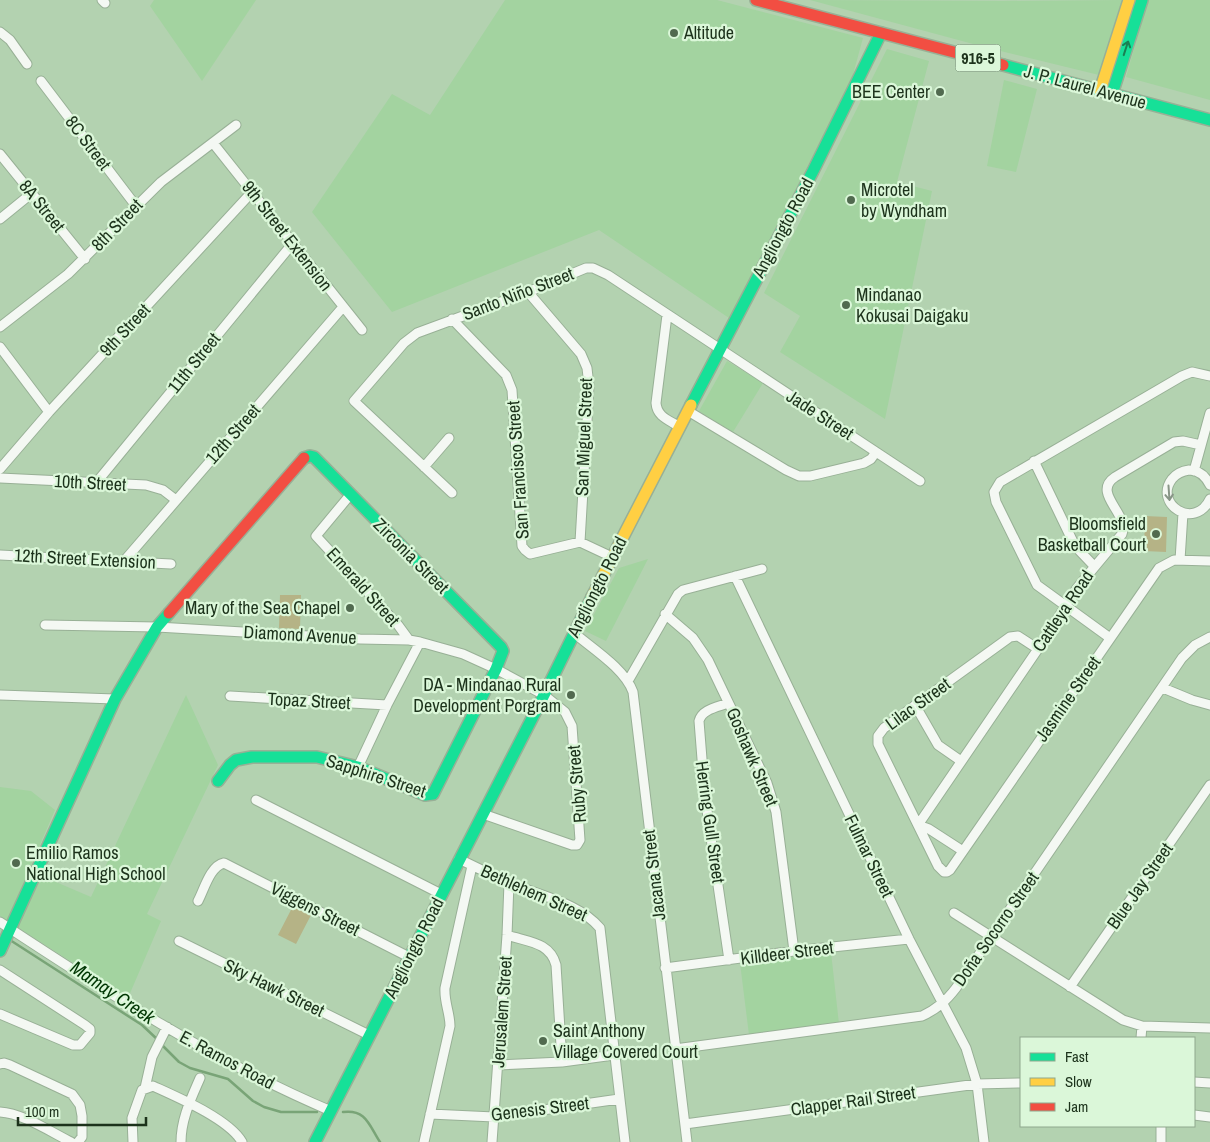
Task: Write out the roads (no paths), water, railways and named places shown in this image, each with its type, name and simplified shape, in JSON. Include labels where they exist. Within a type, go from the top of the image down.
[{"type":"main road","name":"J. P. Laurel Avenue","points":[[756,0],[1210,120]]},
{"type":"main road","points":[[1100,91],[1129,0]]},
{"type":"main road","points":[[1112,94],[1142,0]]},
{"type":"main road","name":"Angliongto Road","points":[[316,1142],[330,1111],[544,695],[612,557],[824,149],[881,33]]},
{"type":"main road","name":"Zirconia Street","points":[[157,627],[303,458],[310,456],[314,457],[501,647],[503,651],[496,669]]},
{"type":"main road","points":[[5,939],[115,699],[157,627]]},
{"type":"main road","name":"Sapphire Street","points":[[218,780],[236,760],[317,757],[358,767],[425,795],[433,794],[496,669]]},
{"type":"street","points":[[0,32],[10,40],[27,64]]},
{"type":"street","name":"8C Street","points":[[40,81],[136,206]]},
{"type":"street","name":"8th Street","points":[[0,327],[85,259],[161,182],[236,125]]},
{"type":"street","name":"9th Street Extension","points":[[213,143],[362,330]]},
{"type":"street","name":"8A Street","points":[[0,154],[85,259]]},
{"type":"street","name":"9th Street","points":[[0,469],[49,412],[252,192]]},
{"type":"street","points":[[0,219],[32,193]]},
{"type":"street","name":"11th Street","points":[[96,483],[293,243]]},
{"type":"street","name":"Santo Niño Street","points":[[424,467],[354,401],[410,338],[452,319],[528,292],[586,268],[593,268],[608,274],[720,349]]},
{"type":"street","name":"San Miguel Street","points":[[528,292],[581,354],[587,368],[589,386],[580,542]]},
{"type":"street","name":"12th Street","points":[[124,562],[343,307]]},
{"type":"street","points":[[667,315],[656,404],[657,411],[661,416],[680,427]]},
{"type":"street","name":"San Francisco Street","points":[[452,319],[506,375],[512,390],[522,546],[530,554],[580,542]]},
{"type":"street","points":[[0,347],[49,412]]},
{"type":"street","name":"Jade Street","points":[[720,349],[920,481]]},
{"type":"street","points":[[1110,638],[1041,589],[1033,581],[996,502],[994,496],[995,488],[1000,482],[1034,461],[1188,373],[1192,372],[1210,376]]},
{"type":"street","points":[[688,411],[799,476],[810,476],[864,463],[871,459],[876,452]]},
{"type":"street","points":[[1194,471],[1210,412]]},
{"type":"street","points":[[449,438],[424,467],[452,493]]},
{"type":"street","name":"Cattleya Road","points":[[918,825],[1038,649],[1077,588],[1119,538],[1123,530],[1122,521],[1108,494],[1107,486],[1111,480],[1174,442],[1183,441],[1201,445]]},
{"type":"street","points":[[1034,461],[1075,546],[1094,566]]},
{"type":"street","points":[[1210,485],[1204,477],[1194,471],[1186,470],[1178,473],[1172,479],[1168,488],[1169,501],[1183,513],[1199,512],[1210,499]]},
{"type":"street","name":"10th Street","points":[[0,478],[153,487],[162,490],[176,500]]},
{"type":"street","name":"Emerald Street","points":[[350,495],[316,536],[398,625],[409,640]]},
{"type":"street","points":[[1180,560],[1183,513]]},
{"type":"street","points":[[580,542],[612,557]]},
{"type":"street","name":"12th Street Extension","points":[[0,554],[171,564]]},
{"type":"street","name":"Jasmine Street","points":[[946,872],[950,870],[1159,568],[1168,562],[1180,560],[1210,561]]},
{"type":"street","points":[[628,681],[675,598],[683,590],[762,569]]},
{"type":"street","name":"Fulmar Street","points":[[734,576],[909,939],[966,1048],[977,1084],[984,1142]]},
{"type":"street","name":"Goshawk Street","points":[[666,614],[693,638],[708,660],[767,783],[776,812],[794,951]]},
{"type":"street","name":"Diamond Avenue","points":[[45,625],[157,627],[360,639],[409,640],[462,654],[496,669],[544,695]]},
{"type":"street","name":"Jacana Street","points":[[574,633],[617,670],[628,681],[633,692],[687,1142]]},
{"type":"street","name":"Lilac Street","points":[[946,872],[939,868],[877,740],[880,731],[1010,637],[1018,636],[1038,649]]},
{"type":"street","name":"Doña Socorro Street","points":[[675,1049],[922,1016],[943,1003],[991,937],[1182,658],[1195,645],[1210,637]]},
{"type":"street","points":[[358,767],[387,705],[420,642]]},
{"type":"street","points":[[1163,688],[1210,705]]},
{"type":"street","points":[[0,695],[115,699]]},
{"type":"street","name":"Ruby Street","points":[[483,814],[572,845],[577,845],[580,840],[572,726],[565,712],[544,695]]},
{"type":"street","name":"Topaz Street","points":[[230,696],[387,705]]},
{"type":"street","name":"Herring Gull Street","points":[[728,703],[705,711],[699,720],[705,797],[729,960]]},
{"type":"street","points":[[916,705],[938,745],[961,761]]},
{"type":"street","name":"Blue Jay Street","points":[[1070,987],[1210,785]]},
{"type":"street","points":[[256,800],[441,894]]},
{"type":"street","points":[[918,825],[929,829],[963,851]]},
{"type":"street","name":"Bethlehem Street","points":[[459,859],[509,883],[579,910],[592,918],[600,928],[603,938],[614,1055],[625,1142]]},
{"type":"street","name":"Viggens Street","points":[[198,901],[213,872],[221,863],[227,864],[409,957]]},
{"type":"street","points":[[424,1142],[450,1026],[445,988],[472,866]]},
{"type":"street","name":"Jerusalem Street","points":[[492,1142],[509,883]]},
{"type":"street","points":[[954,913],[1123,1020],[1142,1026],[1210,1028]]},
{"type":"street","name":"E. Ramos Road","points":[[0,922],[5,939],[256,1077],[330,1111]]},
{"type":"street","points":[[507,935],[548,949],[554,956],[562,1062]]},
{"type":"street","name":"Killdeer Street","points":[[665,968],[794,951],[909,939]]},
{"type":"street","name":"Sky Hawk Street","points":[[179,941],[369,1035]]},
{"type":"street","points":[[0,970],[85,1024],[90,1029],[90,1033],[80,1045],[72,1045],[0,1014]]},
{"type":"street","points":[[1141,1037],[1142,1026]]},
{"type":"street","points":[[133,1142],[132,1118],[144,1089],[152,1057],[167,1027]]},
{"type":"street","points":[[498,1065],[562,1062],[614,1055]]},
{"type":"street","points":[[0,1064],[10,1065],[72,1094],[80,1105],[83,1122],[82,1137],[78,1142]]},
{"type":"street","points":[[181,1142],[183,1123],[200,1078]]},
{"type":"street","name":"Clapper Rail Street","points":[[685,1124],[977,1084],[1020,1082]]},
{"type":"street","points":[[1195,1082],[1210,1083]]},
{"type":"street","points":[[144,1089],[153,1086],[190,1103],[229,1127],[242,1142]]},
{"type":"street","name":"Genesis Street","points":[[430,1114],[494,1117],[619,1099]]},
{"type":"street","points":[[0,1112],[24,1119],[71,1142]]},
{"type":"street","points":[[1195,1115],[1210,1117]]},
{"type":"street","points":[[1161,1127],[1161,1142]]},
{"type":"waterway","name":"Mamay Creek","points":[[10,940],[142,1025],[158,1040]]},
{"type":"waterway","name":"Mamay Creek","points":[[161,1044],[179,1062],[190,1068],[228,1079],[253,1101],[264,1107],[281,1112],[317,1112]]},
{"type":"waterway","name":"Mamay Creek","points":[[343,1112],[357,1113],[362,1116],[370,1124],[380,1142]]},
{"type":"place","name":"Altitude","points":[[674,33]]},
{"type":"place","name":"BEE Center","points":[[940,92]]},
{"type":"place","name":"Microtel by Wyndham","points":[[851,200]]},
{"type":"place","name":"Mindanao Kokusai Daigaku","points":[[846,305]]},
{"type":"place","name":"Bloomsfield Basketball Court","points":[[1156,534]]},
{"type":"place","name":"Mary of the Sea Chapel","points":[[350,608]]},
{"type":"place","name":"DA - Mindanao Rural Development Porgram","points":[[571,695]]},
{"type":"place","name":"Emilio Ramos National High School","points":[[16,863]]},
{"type":"place","name":"Saint Anthony Village Covered Court","points":[[543,1041]]}]
